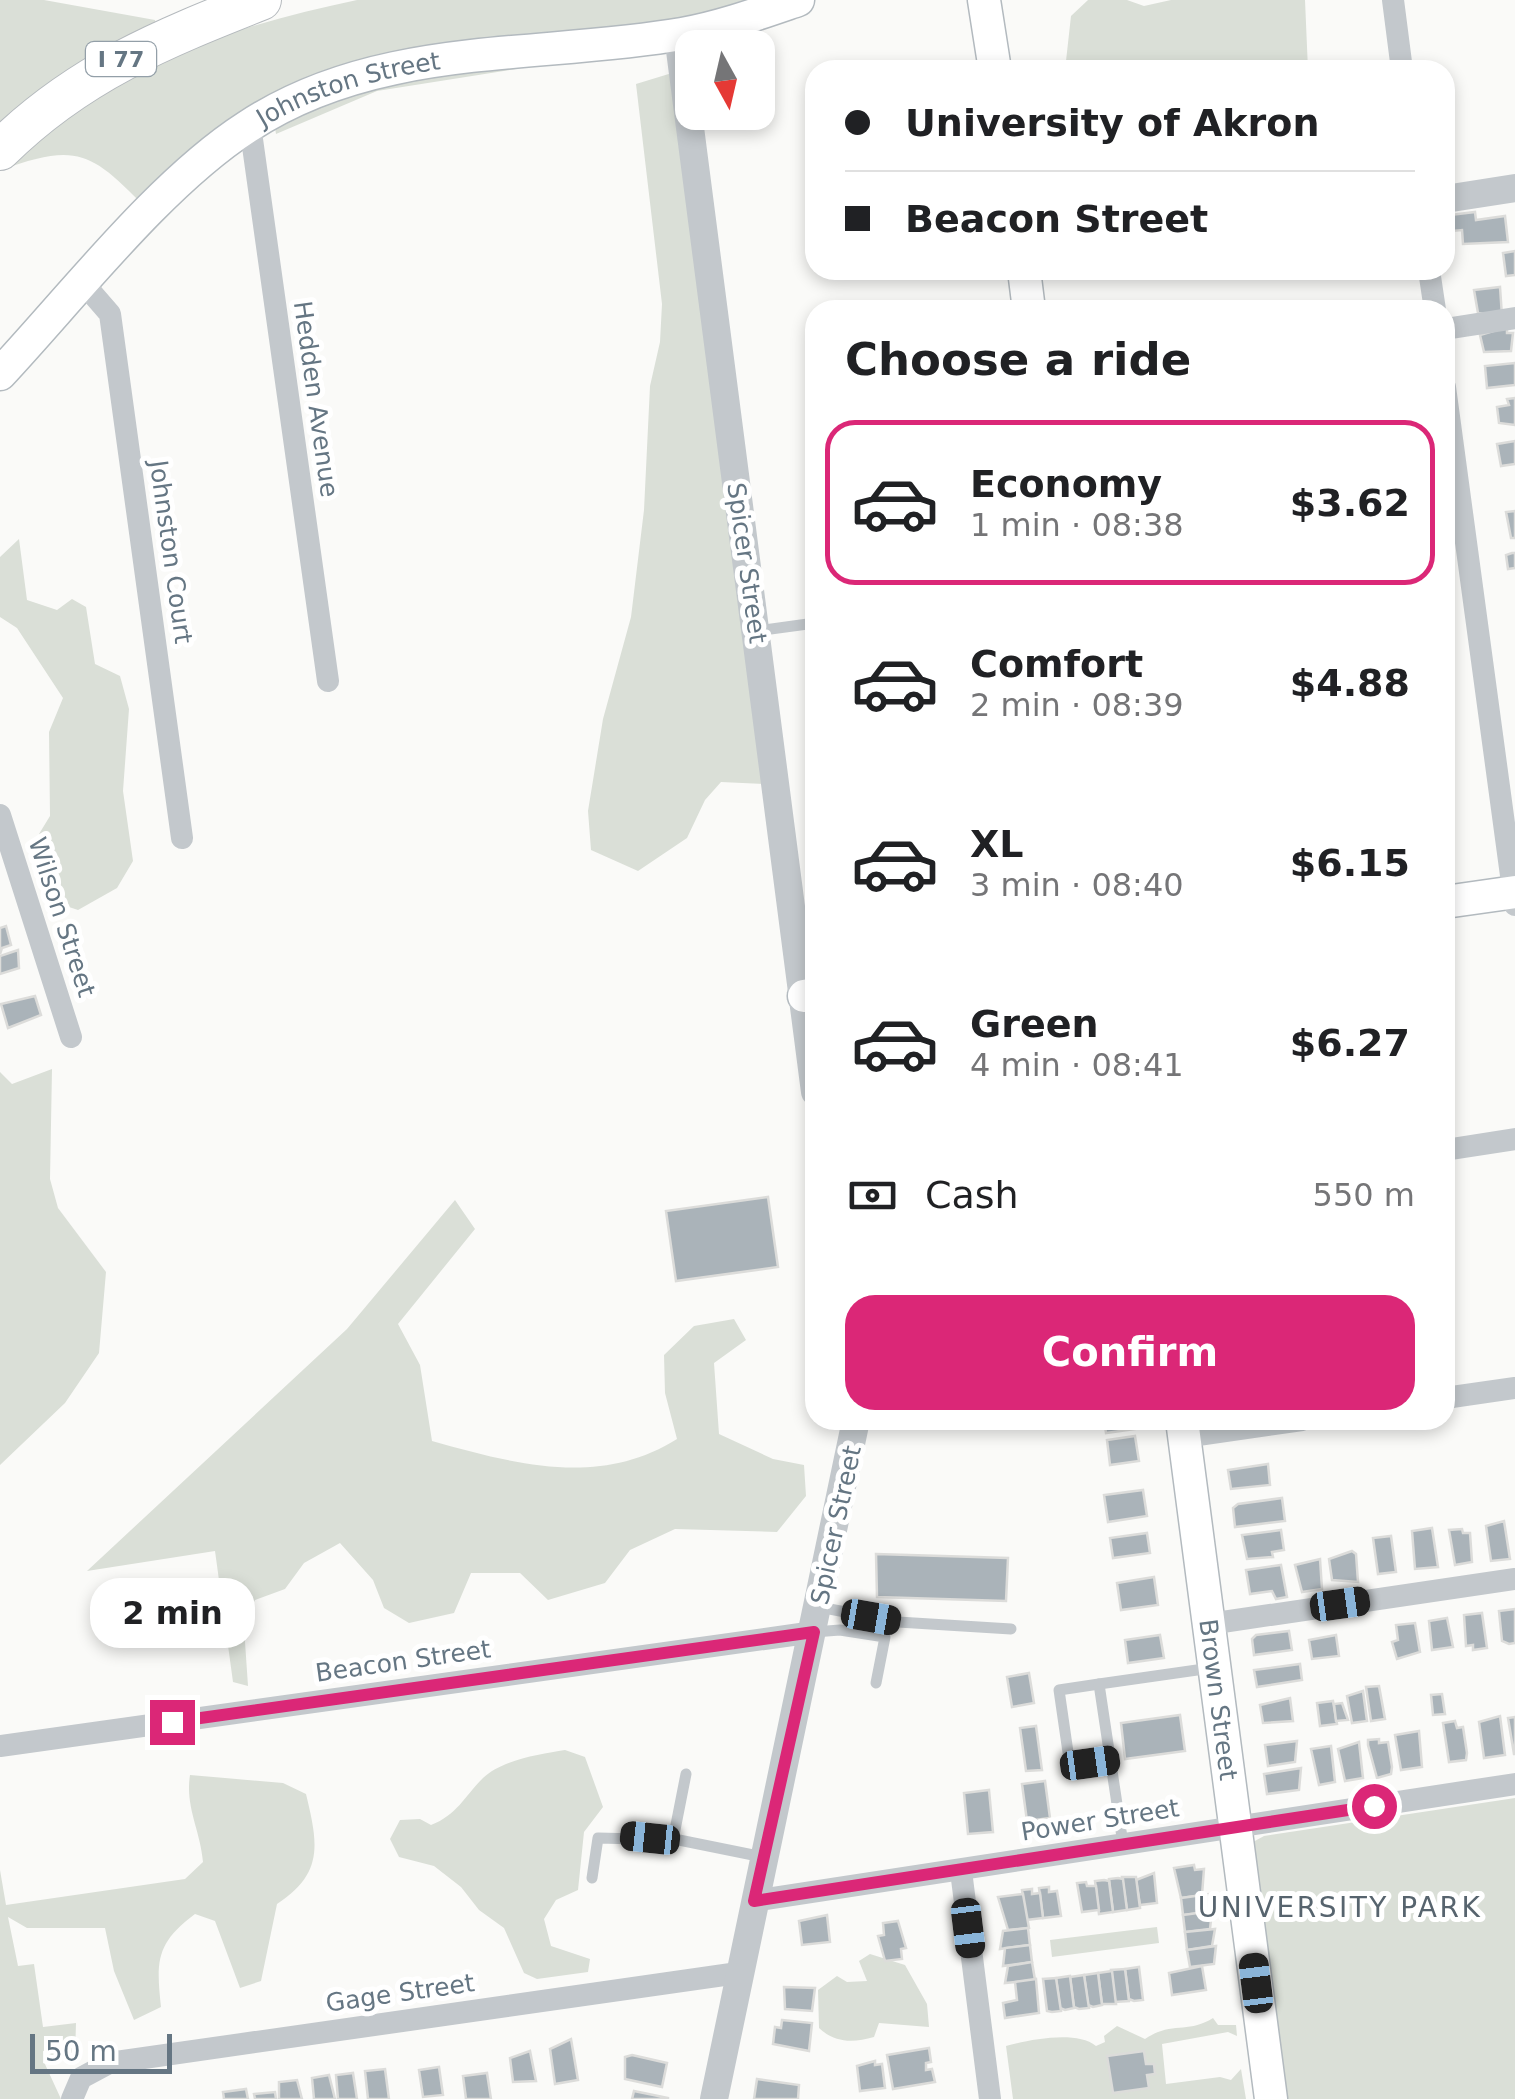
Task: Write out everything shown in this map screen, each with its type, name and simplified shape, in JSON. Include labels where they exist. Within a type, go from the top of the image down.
[{"type":"highway","name":"I 77","points":[[0,150],[66,94],[129,54],[261,0]]},
{"type":"main road","name":"Johnston Street","points":[[692,30],[798,0]]},
{"type":"main road","points":[[984,0],[993,60]]},
{"type":"main road","name":"Johnston Street","points":[[0,374],[181,181],[250,125],[351,78],[401,66],[675,34]]},
{"type":"main road","points":[[1455,901],[1514,896]]},
{"type":"main road","name":"Brown Street","points":[[1183,1430],[1271,2099]]},
{"type":"street","points":[[1392,0],[1401,60]]},
{"type":"street","name":"Hedden Avenue","points":[[250,125],[328,681]]},
{"type":"street","name":"Spicer Street","points":[[691,130],[756,631],[805,957]]},
{"type":"street","points":[[1455,197],[1515,188]]},
{"type":"street","name":"Johnston Court","points":[[84,284],[110,314],[182,838]]},
{"type":"street","points":[[1455,327],[1515,318]]},
{"type":"street","points":[[1455,533],[1514,896]]},
{"type":"street","name":"Wilson Street","points":[[0,815],[71,1037]]},
{"type":"street","points":[[1455,1148],[1515,1139]]},
{"type":"street","points":[[1455,1397],[1515,1388]]},
{"type":"street","name":"Spicer Street","points":[[714,2099],[854,1430]]},
{"type":"street","points":[[1209,1624],[1515,1579]]},
{"type":"street","name":"Beacon Street","points":[[0,1746],[816,1619]]},
{"type":"street","name":"Power Street","points":[[754,1901],[1515,1784]]},
{"type":"street","points":[[961,1871],[990,2099]]},
{"type":"street","name":"Gage Street","points":[[75,2091],[92,2068],[109,2063],[738,1973]]},
{"type":"lane","points":[[756,631],[805,624]]},
{"type":"lane","points":[[816,1619],[1011,1629]]},
{"type":"lane","points":[[816,1619],[840,1630],[886,1637],[876,1682]]},
{"type":"lane","points":[[1111,1760],[1070,1766],[1059,1690],[1215,1667]]},
{"type":"lane","points":[[1099,1684],[1123,1844]]},
{"type":"lane","points":[[673,1840],[686,1774]]},
{"type":"lane","points":[[592,1878],[598,1838],[673,1840],[763,1857]]},
{"type":"shaded area","points":[[0,0],[44,0],[155,20],[156,24],[0,135]]},
{"type":"shaded area","points":[[357,0],[760,0],[697,18],[390,54],[140,202],[106,171],[78,156],[45,157],[0,170],[37,135],[120,79],[211,39]]},
{"type":"shaded area","points":[[1088,0],[1127,0],[1144,6],[1171,0],[1305,0],[1308,60],[1066,60],[1071,16]]},
{"type":"shaded area","points":[[513,64],[516,69],[377,91],[276,134],[275,128],[303,114],[361,93]]},
{"type":"shaded area","points":[[672,73],[675,130],[680,130],[766,784],[721,782],[705,800],[687,838],[638,871],[591,850],[588,811],[603,719],[631,617],[644,510],[650,386],[660,342],[662,304],[636,84]]},
{"type":"shaded area","points":[[19,539],[27,600],[57,610],[72,599],[86,607],[95,664],[120,676],[129,709],[123,791],[133,861],[117,888],[78,910],[57,903],[39,834],[50,816],[49,732],[63,698],[17,628],[0,617],[0,557]]},
{"type":"shaded area","points":[[52,1069],[50,1179],[58,1208],[106,1272],[99,1353],[65,1403],[0,1465],[0,1072],[12,1084]]},
{"type":"shaded area","points":[[455,1200],[475,1229],[398,1324],[420,1365],[432,1441],[556,1467],[617,1463],[647,1454],[677,1439],[665,1393],[664,1355],[694,1326],[734,1319],[746,1340],[714,1363],[719,1434],[773,1459],[804,1465],[806,1496],[777,1532],[675,1529],[630,1550],[605,1583],[548,1600],[520,1573],[471,1573],[454,1613],[409,1623],[384,1608],[373,1580],[340,1543],[304,1563],[285,1589],[255,1600],[244,1627],[248,1686],[233,1682],[215,1551],[87,1571],[347,1329]]},
{"type":"shaded area","points":[[565,1750],[585,1757],[603,1807],[584,1832],[578,1890],[556,1900],[544,1919],[551,1946],[590,1959],[588,1972],[537,1979],[524,1973],[504,1928],[479,1910],[461,1887],[434,1866],[399,1857],[390,1839],[400,1820],[420,1819],[431,1825],[447,1816],[483,1778],[500,1767]]},
{"type":"shaded area","points":[[190,1775],[283,1783],[306,1794],[314,1856],[303,1881],[277,1904],[261,1981],[240,1988],[215,1921],[195,1914],[173,1934],[162,1954],[161,2007],[134,2020],[114,1971],[105,1928],[27,1928],[8,1917],[18,1966],[34,1964],[43,2027],[76,2023],[75,2057],[44,2062],[61,2099],[0,2099],[0,1870],[6,1905],[185,1879],[203,1862],[190,1797]]},
{"type":"shaded area","points":[[1515,1798],[1515,2099],[1286,2099],[1253,1842],[1264,1836]]},
{"type":"shaded area","points":[[1157,1927],[1159,1943],[1052,1957],[1050,1940]]},
{"type":"shaded area","points":[[870,1954],[905,1965],[927,2004],[929,2027],[879,2023],[874,2037],[852,2041],[831,2037],[819,2028],[818,1990],[837,1976],[847,1982],[867,1981],[859,1961]]},
{"type":"shaded area","points":[[1213,2018],[1218,2025],[1236,2025],[1237,2036],[1228,2032],[1162,2044],[1166,2084],[1220,2077],[1231,2080],[1241,2069],[1246,2099],[1013,2099],[1006,2046],[1065,2037],[1096,2046],[1105,2042],[1104,2036],[1117,2026],[1145,2039],[1163,2030],[1195,2026]]},
{"type":"building","points":[[1475,212],[1476,220],[1505,216],[1508,242],[1463,244],[1462,230],[1455,231],[1455,214]]},
{"type":"building","points":[[1515,251],[1515,275],[1506,276],[1503,253]]},
{"type":"building","points":[[1500,287],[1502,316],[1478,313],[1474,290]]},
{"type":"building","points":[[1507,327],[1507,333],[1513,333],[1511,351],[1484,352],[1480,335]]},
{"type":"building","points":[[1515,363],[1515,385],[1487,388],[1485,366]]},
{"type":"building","points":[[1515,398],[1515,425],[1499,423],[1497,407],[1509,405],[1507,399]]},
{"type":"building","points":[[1515,441],[1515,464],[1501,466],[1497,444]]},
{"type":"building","points":[[1515,511],[1515,538],[1511,538],[1506,512]]},
{"type":"building","points":[[1515,553],[1515,568],[1508,569],[1506,555]]},
{"type":"building","points":[[6,926],[11,945],[2,948],[0,954],[0,928]]},
{"type":"building","points":[[18,950],[19,968],[0,974],[0,956]]},
{"type":"building","points":[[35,996],[41,1015],[8,1028],[1,1004]]},
{"type":"building","points":[[768,1197],[778,1267],[676,1281],[666,1211]]},
{"type":"building","points":[[1135,1436],[1139,1461],[1110,1465],[1107,1440]]},
{"type":"building","points":[[1268,1464],[1270,1485],[1231,1489],[1228,1470]]},
{"type":"building","points":[[1143,1490],[1147,1516],[1108,1522],[1104,1495]]},
{"type":"building","points":[[1282,1498],[1285,1521],[1235,1527],[1233,1508],[1238,1504]]},
{"type":"building","points":[[1504,1521],[1510,1559],[1491,1561],[1486,1526]]},
{"type":"building","points":[[1432,1528],[1438,1567],[1415,1569],[1412,1531]]},
{"type":"building","points":[[1462,1529],[1463,1533],[1470,1533],[1472,1562],[1455,1565],[1449,1530]]},
{"type":"building","points":[[1281,1530],[1284,1550],[1272,1552],[1273,1557],[1247,1559],[1242,1535]]},
{"type":"building","points":[[1147,1533],[1150,1553],[1113,1558],[1110,1538]]},
{"type":"building","points":[[1391,1536],[1396,1572],[1378,1574],[1373,1538]]},
{"type":"building","points":[[1352,1551],[1356,1554],[1358,1582],[1332,1580],[1329,1559]]},
{"type":"building","points":[[876,1554],[1008,1558],[1006,1601],[877,1597]]},
{"type":"building","points":[[1320,1559],[1322,1589],[1302,1592],[1295,1565]]},
{"type":"building","points":[[1281,1565],[1287,1597],[1276,1599],[1272,1591],[1250,1594],[1246,1570]]},
{"type":"building","points":[[1154,1577],[1158,1605],[1121,1610],[1117,1583]]},
{"type":"building","points":[[1515,1609],[1515,1643],[1509,1644],[1502,1641],[1499,1611]]},
{"type":"building","points":[[1482,1613],[1487,1648],[1473,1650],[1473,1645],[1466,1646],[1464,1615]]},
{"type":"building","points":[[1447,1618],[1453,1647],[1432,1650],[1429,1621]]},
{"type":"building","points":[[1415,1623],[1420,1652],[1397,1659],[1392,1642],[1398,1640],[1396,1625]]},
{"type":"building","points":[[1289,1631],[1292,1650],[1254,1655],[1252,1639],[1256,1635]]},
{"type":"building","points":[[1160,1635],[1164,1658],[1128,1663],[1125,1640]]},
{"type":"building","points":[[1336,1635],[1339,1656],[1312,1659],[1309,1640]]},
{"type":"building","points":[[1300,1664],[1302,1680],[1257,1687],[1254,1670]]},
{"type":"building","points":[[1029,1673],[1034,1703],[1012,1707],[1007,1677]]},
{"type":"building","points":[[1379,1686],[1385,1719],[1371,1721],[1366,1687]]},
{"type":"building","points":[[1363,1691],[1367,1721],[1352,1723],[1347,1696]]},
{"type":"building","points":[[1442,1694],[1445,1714],[1433,1715],[1431,1695]]},
{"type":"building","points":[[1290,1698],[1293,1721],[1263,1723],[1260,1705]]},
{"type":"building","points":[[1333,1701],[1337,1724],[1320,1726],[1317,1703]]},
{"type":"building","points":[[1342,1703],[1348,1720],[1336,1721],[1334,1704]]},
{"type":"building","points":[[1180,1715],[1185,1751],[1125,1759],[1121,1723]]},
{"type":"building","points":[[1500,1716],[1505,1755],[1484,1758],[1479,1722]]},
{"type":"building","points":[[1515,1717],[1515,1754],[1514,1754],[1508,1718]]},
{"type":"building","points":[[1455,1721],[1457,1728],[1463,1727],[1466,1760],[1449,1762],[1443,1723]]},
{"type":"building","points":[[1036,1726],[1042,1770],[1026,1771],[1020,1728]]},
{"type":"building","points":[[1419,1731],[1422,1767],[1401,1770],[1395,1735]]},
{"type":"building","points":[[1379,1739],[1379,1743],[1388,1742],[1392,1767],[1391,1774],[1377,1778],[1368,1740]]},
{"type":"building","points":[[1297,1741],[1295,1762],[1268,1766],[1265,1745]]},
{"type":"building","points":[[1359,1742],[1363,1778],[1345,1781],[1338,1749]]},
{"type":"building","points":[[1331,1746],[1335,1782],[1319,1785],[1311,1749]]},
{"type":"building","points":[[1301,1768],[1299,1790],[1267,1794],[1264,1774]]},
{"type":"building","points":[[1045,1781],[1050,1818],[1027,1821],[1022,1784]]},
{"type":"building","points":[[989,1790],[993,1832],[968,1834],[964,1793]]},
{"type":"building","points":[[1194,1865],[1195,1870],[1204,1869],[1202,1895],[1181,1898],[1174,1868]]},
{"type":"building","points":[[1154,1873],[1157,1903],[1140,1905],[1136,1880]]},
{"type":"building","points":[[1122,1877],[1136,1877],[1140,1908],[1127,1910]]},
{"type":"building","points":[[1109,1879],[1123,1879],[1127,1910],[1113,1912]]},
{"type":"building","points":[[1095,1881],[1109,1881],[1113,1912],[1099,1914]]},
{"type":"building","points":[[1086,1882],[1087,1886],[1096,1886],[1099,1910],[1082,1912],[1077,1883]]},
{"type":"building","points":[[1049,1887],[1049,1892],[1057,1891],[1061,1916],[1043,1918],[1039,1888]]},
{"type":"building","points":[[1032,1889],[1032,1894],[1040,1893],[1043,1918],[1026,1920],[1022,1890]]},
{"type":"building","points":[[1023,1894],[1029,1928],[1008,1930],[998,1897]]},
{"type":"building","points":[[1210,1894],[1208,1912],[1183,1915],[1181,1898]]},
{"type":"building","points":[[1212,1911],[1210,1929],[1185,1932],[1183,1915]]},
{"type":"building","points":[[827,1915],[830,1942],[802,1945],[799,1921]]},
{"type":"building","points":[[898,1921],[906,1948],[901,1949],[902,1959],[885,1961],[878,1936],[884,1935],[883,1923]]},
{"type":"building","points":[[1028,1928],[1030,1945],[1000,1949],[1003,1931]]},
{"type":"building","points":[[1215,1929],[1212,1946],[1187,1950],[1185,1932]]},
{"type":"building","points":[[1030,1945],[1032,1962],[1003,1966],[1005,1948]]},
{"type":"building","points":[[1216,1946],[1214,1964],[1190,1967],[1187,1950]]},
{"type":"building","points":[[1032,1962],[1035,1980],[1005,1983],[1008,1966]]},
{"type":"building","points":[[1202,1966],[1206,1990],[1172,1995],[1169,1973]]},
{"type":"building","points":[[1139,1967],[1143,2000],[1134,2001],[1129,1999],[1125,1969]]},
{"type":"building","points":[[1125,1969],[1129,2001],[1115,2002],[1111,1970]]},
{"type":"building","points":[[1112,1971],[1116,2004],[1102,2004],[1098,1973]]},
{"type":"building","points":[[1098,1973],[1102,2005],[1093,2007],[1088,2005],[1084,1975]]},
{"type":"building","points":[[1084,1975],[1089,2008],[1079,2009],[1074,2007],[1070,1977]]},
{"type":"building","points":[[1070,1976],[1074,2008],[1065,2010],[1060,2008],[1056,1978]]},
{"type":"building","points":[[1056,1978],[1061,2011],[1052,2012],[1047,2011],[1043,1979]]},
{"type":"building","points":[[1036,1979],[1039,2013],[1005,2018],[1003,2003],[1017,2000],[1015,1982]]},
{"type":"building","points":[[784,1987],[815,1988],[812,2011],[785,2009]]},
{"type":"building","points":[[782,2020],[812,2023],[809,2051],[773,2044],[775,2027],[781,2028]]},
{"type":"building","points":[[571,2039],[578,2080],[555,2084],[550,2049]]},
{"type":"building","points":[[929,2048],[931,2062],[926,2063],[926,2070],[932,2069],[935,2082],[893,2089],[887,2055]]},
{"type":"building","points":[[530,2051],[536,2081],[513,2082],[510,2058]]},
{"type":"building","points":[[1144,2051],[1146,2064],[1154,2064],[1155,2074],[1147,2075],[1149,2088],[1113,2093],[1107,2056]]},
{"type":"building","points":[[625,2057],[667,2063],[662,2087],[625,2079]]},
{"type":"building","points":[[875,2061],[875,2065],[882,2064],[885,2088],[860,2091],[857,2066]]},
{"type":"building","points":[[439,2067],[443,2095],[423,2097],[419,2070]]},
{"type":"building","points":[[385,2069],[389,2099],[368,2099],[365,2071]]},
{"type":"building","points":[[353,2073],[357,2099],[338,2099],[336,2075]]},
{"type":"building","points":[[487,2073],[491,2099],[466,2099],[463,2076]]},
{"type":"building","points":[[329,2075],[335,2099],[314,2099],[312,2078]]},
{"type":"building","points":[[757,2079],[799,2085],[798,2099],[754,2099]]},
{"type":"building","points":[[297,2080],[302,2099],[279,2099],[279,2082]]},
{"type":"building","points":[[246,2089],[248,2099],[224,2099],[223,2092]]},
{"type":"building","points":[[634,2091],[668,2098],[668,2099],[632,2099]]},
{"type":"building","points":[[275,2092],[276,2099],[255,2099],[254,2094]]},
{"type":"district","name":"UNIVERSITY PARK","points":[[1340,1907]]},
{"type":"route","points":[[172,1722],[814,1632],[754,1901],[1374,1806]]}]
